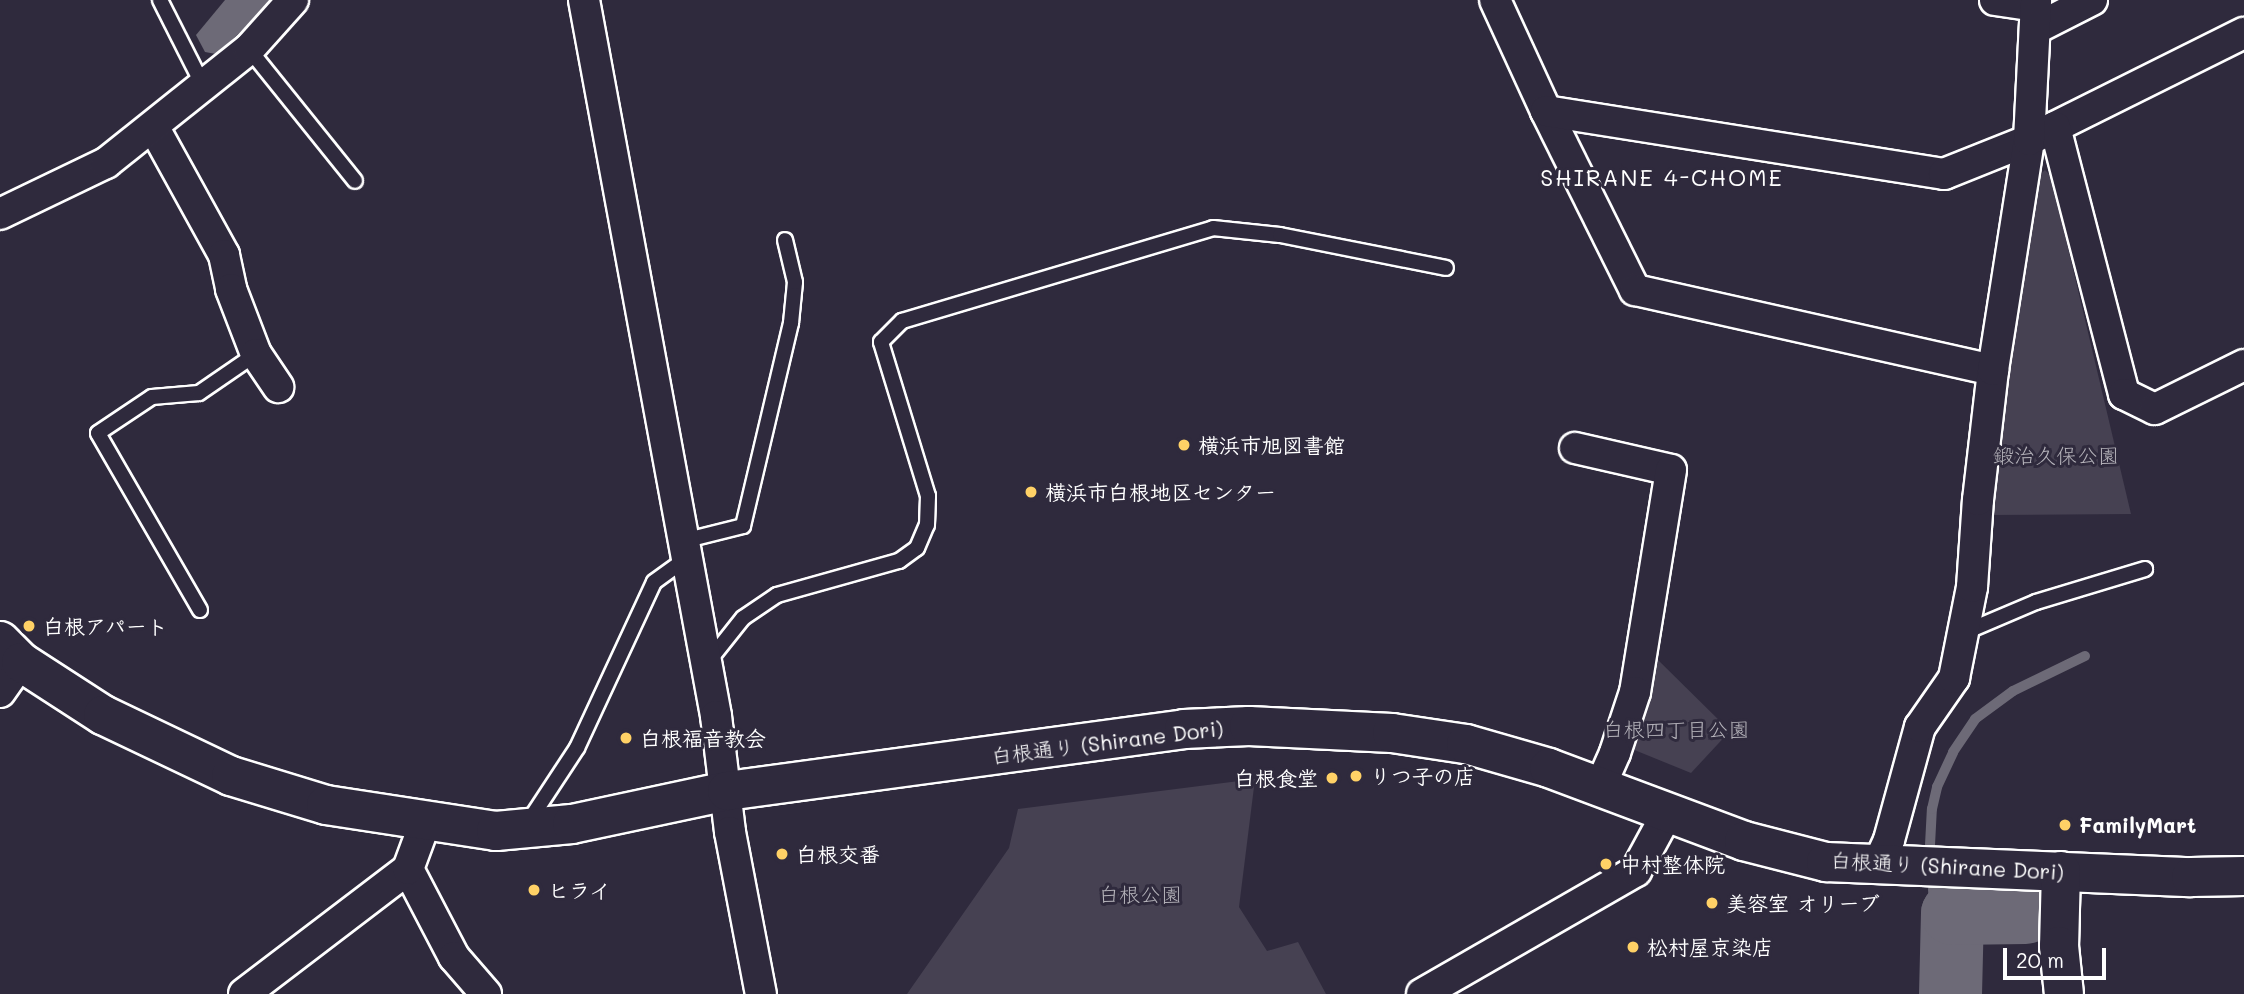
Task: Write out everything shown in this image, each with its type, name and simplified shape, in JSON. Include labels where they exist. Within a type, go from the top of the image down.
[{"type":"street","points":[[0,214],[106,163],[154,128],[202,83],[249,49],[293,0]]},
{"type":"street","points":[[584,0],[706,664],[727,792],[730,832],[761,994]]},
{"type":"street","points":[[1495,0],[1546,111],[1635,290],[1993,369]]},
{"type":"street","points":[[1995,0],[2036,12],[2092,0]]},
{"type":"street","points":[[1878,864],[1889,840],[1920,727],[1954,678],[1972,587],[1978,500],[1993,369],[2042,134],[2036,12]]},
{"type":"street","points":[[1546,111],[1944,174],[2042,134],[2244,33]]},
{"type":"street","points":[[154,128],[224,255],[231,289],[256,354],[278,387]]},
{"type":"street","points":[[2042,134],[2124,394],[2155,409],[2244,365]]},
{"type":"street","points":[[1575,448],[1671,470],[1635,692],[1615,753],[1600,787]]},
{"type":"street","name":"白根通り (Shirane Dori)","points":[[7,665],[103,716],[231,776],[326,805],[496,831],[572,824],[727,792],[1184,729],[1249,726],[1392,733],[1466,744],[1600,787],[1744,841],[1826,862],[1878,864],[2061,884],[2244,876]]},
{"type":"street","points":[[1422,994],[1636,871],[1668,812]]},
{"type":"street","points":[[244,994],[408,869],[425,822]]},
{"type":"street","points":[[408,869],[454,957],[486,994]]},
{"type":"street","points":[[2061,884],[2060,946],[2064,994]]},
{"type":"lane","points":[[160,0],[202,83]]},
{"type":"lane","points":[[249,49],[355,181]]},
{"type":"lane","points":[[706,664],[743,618],[777,595],[900,561],[917,548],[928,525],[928,496],[881,342],[902,321],[1213,228],[1280,235],[1446,268]]},
{"type":"lane","points":[[524,828],[578,748],[654,582],[685,550],[743,526],[791,323],[795,282],[785,240]]},
{"type":"lane","points":[[200,610],[98,433],[152,397],[199,393],[256,354]]},
{"type":"lane","points":[[1963,633],[2036,602],[2145,569]]},
{"type":"green space","name":"鍛治久保公園","points":[[2045,170],[2051,176],[2131,514],[1989,515],[2034,187],[2037,177]]},
{"type":"green space","name":"白根四丁目公園","points":[[1655,657],[1730,731],[1691,773],[1632,749]]},
{"type":"green space","name":"白根公園","points":[[1255,779],[1239,907],[1267,951],[1298,942],[1326,994],[907,994],[1009,848],[1018,809]]},
{"type":"shaded area","points":[[225,0],[273,0],[273,3],[216,54],[205,52],[196,35]]},
{"type":"waterway","points":[[1930,845],[1932,809],[1937,787],[1953,752],[1975,719],[2013,691],[2085,656]]},
{"type":"waterway","points":[[1933,889],[1934,902],[1952,913]]},
{"type":"waterway","points":[[1950,994],[1952,913],[2025,912]]},
{"type":"place","name":"横浜市旭図書館","points":[[1184,445]]},
{"type":"place","name":"横浜市白根地区センター","points":[[1031,492]]},
{"type":"place","name":"白根アパート","points":[[29,626]]},
{"type":"place","name":"白根福音教会","points":[[626,738]]},
{"type":"place","name":"りつ子の店","points":[[1356,776]]},
{"type":"place","name":"白根食堂","points":[[1332,778]]},
{"type":"place","name":"FamilyMart","points":[[2065,825]]},
{"type":"place","name":"白根交番","points":[[782,854]]},
{"type":"place","name":"中村整体院","points":[[1606,864]]},
{"type":"place","name":"ヒライ","points":[[534,890]]},
{"type":"place","name":"美容室 オリーブ","points":[[1712,903]]},
{"type":"place","name":"松村屋京染店","points":[[1633,947]]},
{"type":"district","name":"SHIRANE 4-CHOME","points":[[1662,177]]}]
